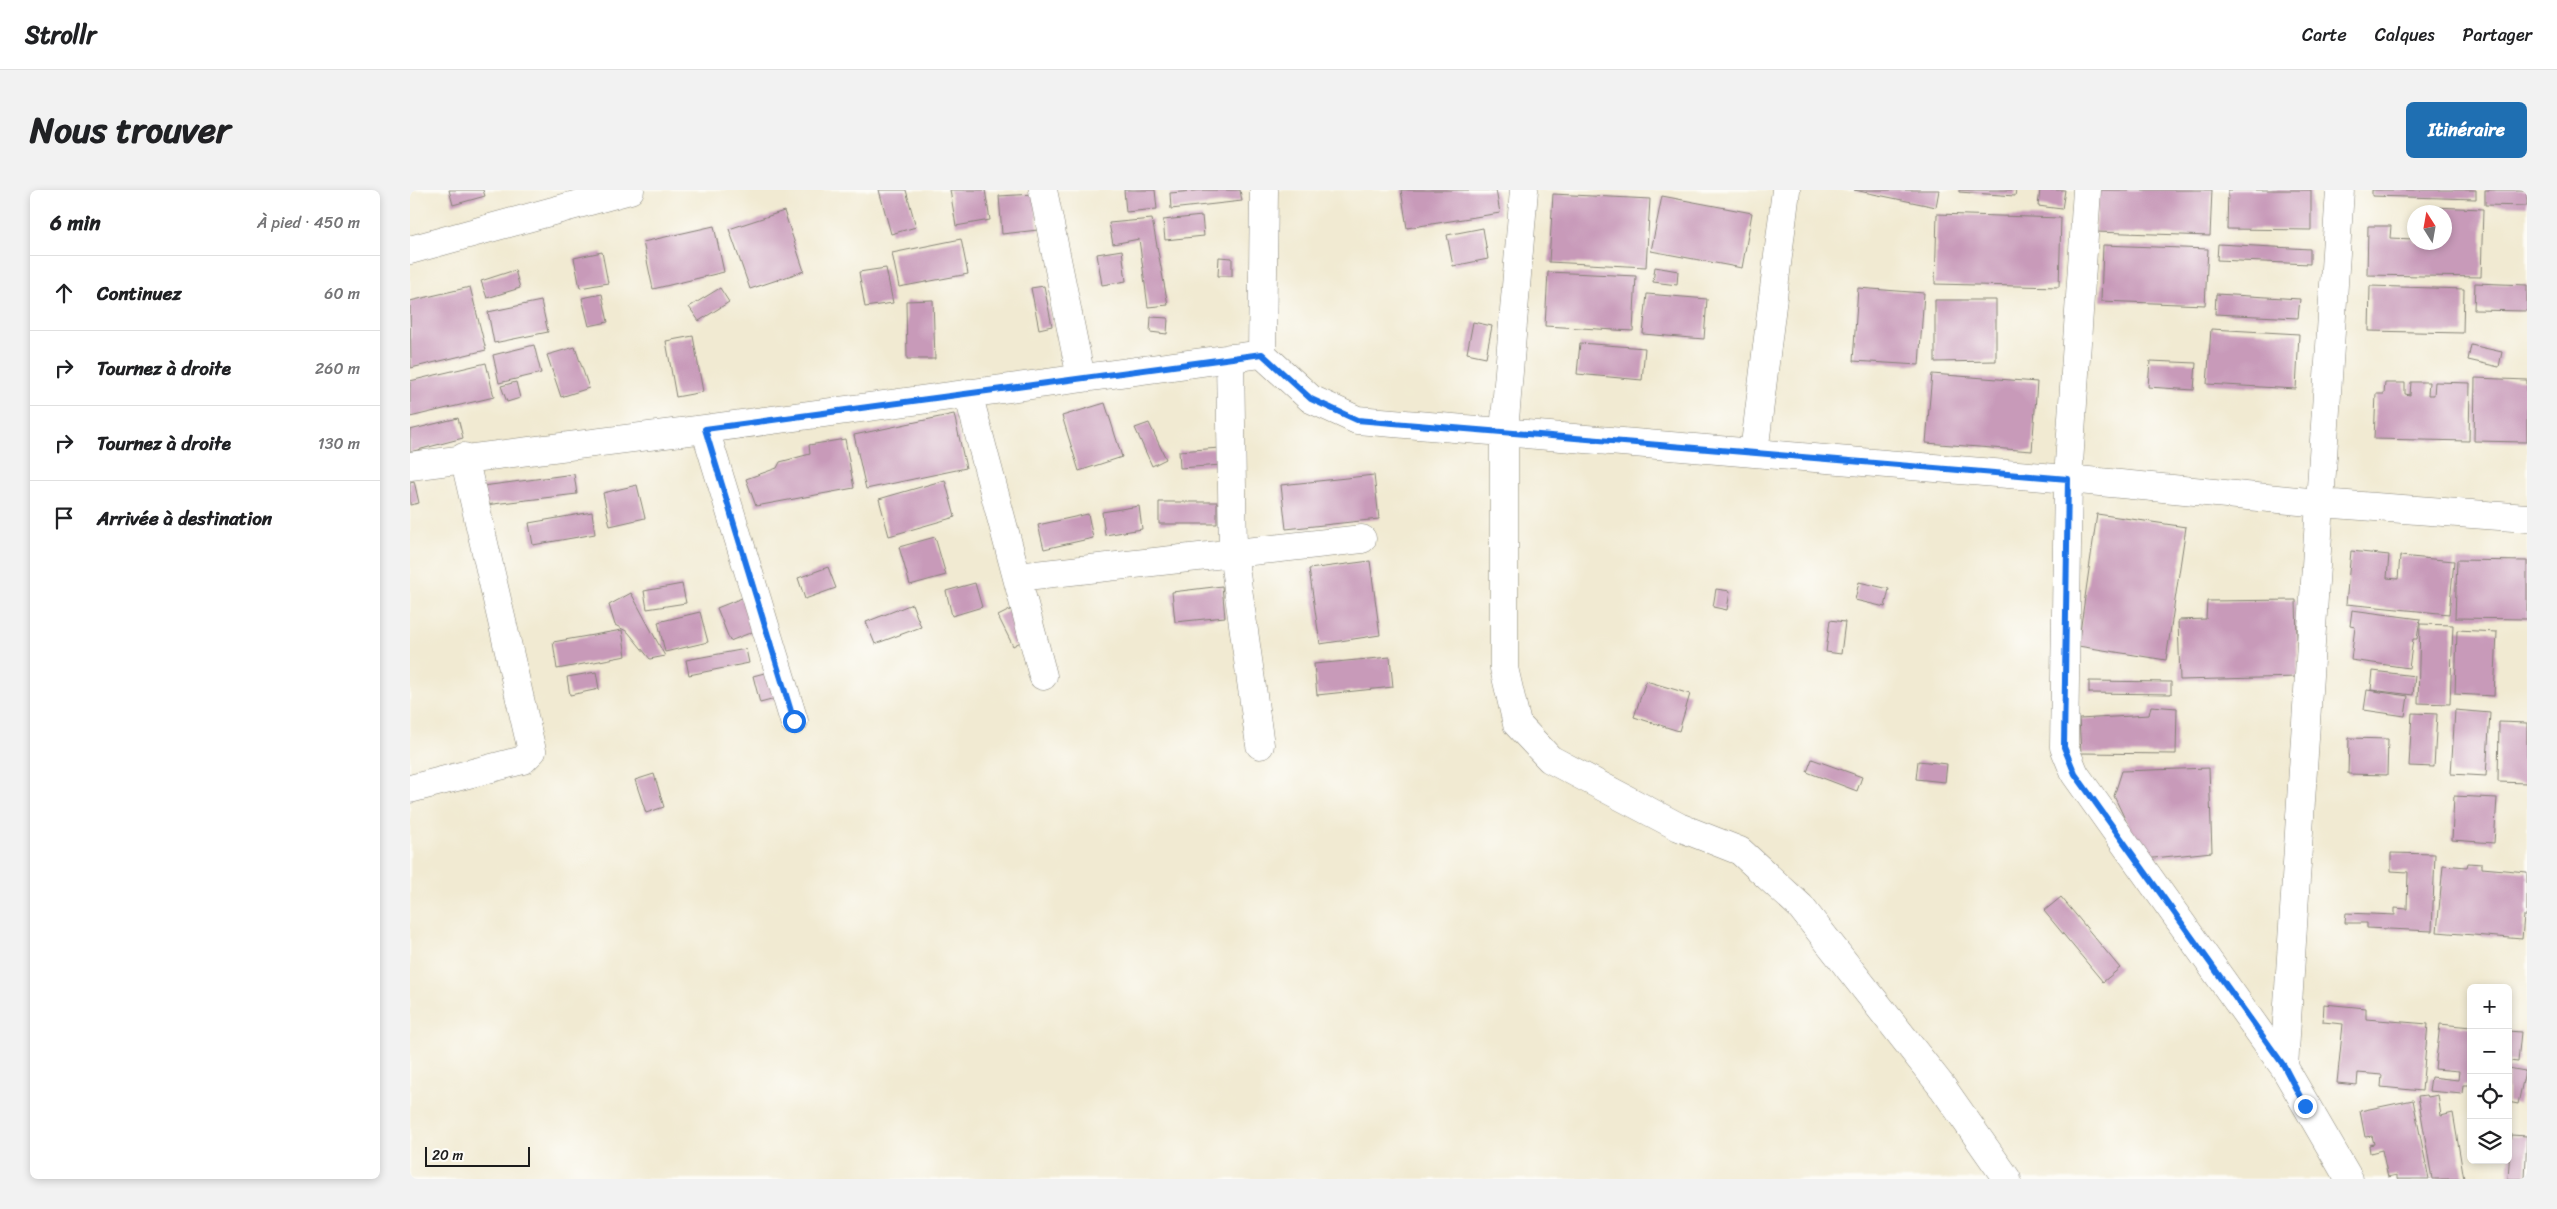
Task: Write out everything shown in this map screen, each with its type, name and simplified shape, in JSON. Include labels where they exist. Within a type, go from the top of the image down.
[{"type":"street","points":[[410,250],[628,190]]},
{"type":"street","points":[[1042,190],[1081,378]]},
{"type":"street","points":[[1264,190],[1262,354],[1311,399],[1357,420],[2068,479],[2320,503],[2527,518]]},
{"type":"street","points":[[1524,190],[1504,432],[1504,668],[1517,724],[1550,759],[1679,827],[1740,851],[1754,863],[1800,906],[1943,1088],[2007,1179]]},
{"type":"street","points":[[1754,453],[1786,190]]},
{"type":"street","points":[[2086,190],[2068,479],[2064,747],[2075,774],[2284,1066],[2305,1106],[2349,1179]]},
{"type":"street","points":[[2284,1066],[2340,190]]},
{"type":"street","points":[[410,466],[464,457],[705,429],[1262,354]]},
{"type":"street","points":[[1230,358],[1232,553],[1260,745]]},
{"type":"street","points":[[968,393],[1043,676]]},
{"type":"street","points":[[705,429],[794,721]]},
{"type":"street","points":[[410,790],[523,760],[532,751],[464,457]]},
{"type":"street","points":[[1017,577],[1362,539]]},
{"type":"building","points":[[449,190],[483,190],[485,196],[453,205]]},
{"type":"building","points":[[879,190],[906,190],[916,227],[891,234]]},
{"type":"building","points":[[950,190],[985,190],[990,220],[956,226]]},
{"type":"building","points":[[1124,190],[1155,190],[1157,209],[1126,212]]},
{"type":"building","points":[[1204,190],[1240,190],[1242,201],[1171,209],[1170,193]]},
{"type":"building","points":[[1401,190],[1496,190],[1500,213],[1407,228]]},
{"type":"building","points":[[1854,190],[1939,190],[1936,207]]},
{"type":"building","points":[[1959,190],[2016,190],[2015,196],[1959,192]]},
{"type":"building","points":[[2040,190],[2065,190],[2062,209],[2038,206]]},
{"type":"building","points":[[2098,190],[2212,190],[2210,236],[2096,232]]},
{"type":"building","points":[[2228,190],[2311,190],[2311,230],[2227,229]]},
{"type":"building","points":[[2372,190],[2476,190],[2476,199],[2372,196]]},
{"type":"building","points":[[2485,190],[2527,190],[2527,206],[2485,205]]},
{"type":"building","points":[[1035,194],[1038,230],[1002,234],[999,196]]},
{"type":"building","points":[[1553,194],[1650,199],[1646,267],[1549,262]]},
{"type":"building","points":[[1662,196],[1752,213],[1742,268],[1651,251]]},
{"type":"building","points":[[2452,208],[2483,209],[2481,277],[2367,275],[2368,226],[2391,226],[2390,238],[2407,239],[2407,250],[2452,250]]},
{"type":"building","points":[[784,211],[804,271],[750,289],[729,229]]},
{"type":"building","points":[[1937,214],[2061,218],[2059,287],[1935,284]]},
{"type":"building","points":[[1202,216],[1204,236],[1165,240],[1163,220]]},
{"type":"building","points":[[1152,219],[1168,305],[1148,307],[1139,239],[1113,244],[1109,223]]},
{"type":"building","points":[[714,226],[724,272],[653,289],[643,242]]},
{"type":"building","points":[[1483,228],[1488,259],[1453,266],[1447,235]]},
{"type":"building","points":[[961,239],[968,274],[899,287],[892,253]]},
{"type":"building","points":[[2218,244],[2310,249],[2310,264],[2217,260]]},
{"type":"building","points":[[2103,245],[2208,249],[2205,305],[2101,301]]},
{"type":"building","points":[[1122,250],[1126,281],[1102,285],[1097,254]]},
{"type":"building","points":[[602,252],[608,283],[580,288],[574,258]]},
{"type":"building","points":[[1219,257],[1232,258],[1232,276],[1218,276]]},
{"type":"building","points":[[1655,267],[1678,271],[1677,285],[1653,282]]},
{"type":"building","points":[[886,268],[893,303],[865,307],[859,272]]},
{"type":"building","points":[[515,270],[520,288],[487,298],[481,281]]},
{"type":"building","points":[[1548,272],[1636,276],[1633,331],[1545,326]]},
{"type":"building","points":[[2475,283],[2527,285],[2527,311],[2474,310]]},
{"type":"building","points":[[1044,286],[1052,326],[1039,329],[1031,288]]},
{"type":"building","points":[[2370,286],[2464,289],[2463,333],[2369,331]]},
{"type":"building","points":[[470,287],[486,350],[411,368],[410,301]]},
{"type":"building","points":[[720,288],[729,302],[699,321],[689,307]]},
{"type":"building","points":[[1858,288],[1924,293],[1919,365],[1853,361]]},
{"type":"building","points":[[602,294],[608,322],[589,326],[582,298]]},
{"type":"building","points":[[1647,294],[1707,299],[1704,339],[1643,334]]},
{"type":"building","points":[[2216,294],[2300,299],[2298,318],[2215,314]]},
{"type":"building","points":[[933,300],[935,359],[907,359],[906,301]]},
{"type":"building","points":[[1935,300],[1996,300],[1996,361],[1935,362]]},
{"type":"building","points":[[541,301],[548,332],[494,343],[488,312]]},
{"type":"building","points":[[1151,317],[1168,318],[1167,334],[1150,332]]},
{"type":"building","points":[[1473,322],[1492,326],[1486,357],[1467,353]]},
{"type":"building","points":[[2211,329],[2299,334],[2296,389],[2207,384]]},
{"type":"building","points":[[693,336],[703,392],[676,397],[666,341]]},
{"type":"building","points":[[1580,343],[1645,348],[1642,380],[1577,374]]},
{"type":"building","points":[[534,345],[541,373],[499,383],[493,355]]},
{"type":"building","points":[[2471,345],[2502,352],[2499,367],[2468,360]]},
{"type":"building","points":[[575,347],[589,388],[561,397],[547,355]]},
{"type":"building","points":[[2150,361],[2196,363],[2194,390],[2148,387]]},
{"type":"building","points":[[486,363],[494,397],[410,417],[410,381]]},
{"type":"building","points":[[1932,374],[2037,382],[2032,451],[1926,443]]},
{"type":"building","points":[[2475,378],[2527,380],[2527,442],[2474,441]]},
{"type":"building","points":[[516,382],[520,398],[507,402],[501,386]]},
{"type":"building","points":[[2411,382],[2429,382],[2428,395],[2434,395],[2435,382],[2470,383],[2469,441],[2374,439],[2376,394],[2384,394],[2385,383],[2405,383],[2405,394],[2410,395]]},
{"type":"building","points":[[1105,403],[1122,457],[1079,471],[1062,416]]},
{"type":"building","points":[[954,414],[966,468],[866,489],[854,435]]},
{"type":"building","points":[[458,418],[463,438],[410,452],[410,430]]},
{"type":"building","points":[[1149,423],[1166,459],[1152,466],[1135,428]]},
{"type":"building","points":[[845,439],[854,488],[756,506],[746,479],[777,468],[780,462],[810,454],[809,445]]},
{"type":"building","points":[[1220,448],[1221,465],[1180,468],[1179,451]]},
{"type":"building","points":[[574,474],[577,494],[485,505],[483,486]]},
{"type":"building","points":[[1374,475],[1379,519],[1286,529],[1281,485]]},
{"type":"building","points":[[945,480],[955,517],[889,536],[879,499]]},
{"type":"building","points":[[414,481],[419,503],[410,505],[410,482]]},
{"type":"building","points":[[637,485],[645,518],[610,526],[603,493]]},
{"type":"building","points":[[1159,502],[1217,502],[1217,524],[1159,524]]},
{"type":"building","points":[[1139,506],[1142,529],[1105,535],[1102,512]]},
{"type":"building","points":[[592,512],[595,534],[533,545],[529,523]]},
{"type":"building","points":[[1088,514],[1093,538],[1044,549],[1038,525]]},
{"type":"building","points":[[2097,514],[2186,527],[2166,660],[2078,646]]},
{"type":"building","points":[[935,537],[946,575],[910,585],[899,547]]},
{"type":"building","points":[[2351,551],[2389,555],[2387,578],[2398,579],[2400,556],[2454,561],[2449,614],[2346,604]]},
{"type":"building","points":[[2457,560],[2527,561],[2527,619],[2455,618]]},
{"type":"building","points":[[1370,561],[1380,635],[1320,644],[1309,569]]},
{"type":"building","points":[[828,567],[836,588],[805,599],[798,578]]},
{"type":"building","points":[[1859,582],[1889,589],[1885,607],[1855,600]]},
{"type":"building","points":[[975,583],[982,607],[952,616],[946,591]]},
{"type":"building","points":[[682,584],[686,603],[647,609],[644,591]]},
{"type":"building","points":[[1222,586],[1225,617],[1175,622],[1172,592]]},
{"type":"building","points":[[1716,589],[1730,591],[1727,610],[1713,607]]},
{"type":"building","points":[[631,593],[665,656],[650,659],[628,632],[615,625],[609,605]]},
{"type":"building","points":[[747,596],[760,629],[730,641],[717,608]]},
{"type":"building","points":[[2296,600],[2298,677],[2180,680],[2178,620],[2206,619],[2207,601]]},
{"type":"building","points":[[912,604],[921,627],[875,644],[866,622]]},
{"type":"building","points":[[1014,608],[1028,638],[1013,646],[998,616]]},
{"type":"building","points":[[2352,610],[2420,619],[2417,639],[2413,639],[2409,668],[2351,660],[2355,627],[2350,626]]},
{"type":"building","points":[[700,612],[708,642],[665,652],[658,622]]},
{"type":"building","points":[[1830,620],[1845,622],[1841,654],[1826,652]]},
{"type":"building","points":[[2420,624],[2453,625],[2450,704],[2418,703]]},
{"type":"building","points":[[622,630],[626,656],[557,669],[553,642]]},
{"type":"building","points":[[2457,630],[2497,632],[2494,696],[2455,694]]},
{"type":"building","points":[[746,649],[749,663],[689,675],[686,660]]},
{"type":"building","points":[[1390,657],[1393,687],[1317,695],[1314,664]]},
{"type":"building","points":[[776,670],[783,697],[760,703],[753,676]]},
{"type":"building","points":[[2373,671],[2415,676],[2413,695],[2371,690]]},
{"type":"building","points":[[596,672],[599,689],[570,695],[567,677]]},
{"type":"building","points":[[1646,681],[1690,694],[1679,731],[1634,717]]},
{"type":"building","points":[[2089,681],[2171,682],[2171,694],[2089,693]]},
{"type":"building","points":[[2367,690],[2408,696],[2405,716],[2364,710]]},
{"type":"building","points":[[2151,706],[2177,708],[2176,754],[2081,753],[2079,719],[2149,715]]},
{"type":"building","points":[[2455,710],[2490,713],[2486,776],[2451,774]]},
{"type":"building","points":[[2412,713],[2437,714],[2434,767],[2409,766]]},
{"type":"building","points":[[2499,722],[2527,723],[2527,783],[2498,782]]},
{"type":"building","points":[[2349,738],[2388,739],[2387,775],[2348,774]]},
{"type":"building","points":[[1812,759],[1862,777],[1857,791],[1807,772]]},
{"type":"building","points":[[1918,761],[1947,764],[1945,782],[1916,779]]},
{"type":"building","points":[[2209,768],[2212,852],[2144,859],[2114,796],[2122,771]]},
{"type":"building","points":[[654,774],[664,807],[646,813],[635,780]]},
{"type":"building","points":[[2454,796],[2497,798],[2494,843],[2452,840]]},
{"type":"building","points":[[2391,853],[2435,854],[2432,931],[2367,928],[2367,923],[2345,923],[2346,913],[2395,915],[2395,908],[2407,909],[2408,872],[2391,871]]},
{"type":"building","points":[[2468,863],[2482,864],[2482,868],[2527,872],[2527,916],[2524,916],[2522,939],[2437,932],[2443,865],[2467,867]]},
{"type":"building","points":[[2061,897],[2120,968],[2103,982],[2044,911]]},
{"type":"building","points":[[2324,1004],[2366,1008],[2366,1019],[2428,1024],[2422,1091],[2381,1087],[2382,1075],[2358,1073],[2357,1085],[2337,1083],[2343,1024],[2323,1022]]},
{"type":"building","points":[[2440,1024],[2467,1027],[2467,1085],[2463,1085],[2462,1094],[2429,1091],[2431,1077],[2458,1080],[2459,1071],[2435,1069]]},
{"type":"building","points":[[2512,1031],[2521,1032],[2518,1062],[2512,1061]]},
{"type":"building","points":[[2512,1069],[2525,1071],[2518,1104],[2512,1103]]},
{"type":"building","points":[[2427,1095],[2428,1097],[2438,1095],[2441,1116],[2453,1113],[2464,1179],[2432,1179],[2418,1096]]},
{"type":"building","points":[[2413,1100],[2429,1179],[2397,1179],[2397,1175],[2388,1177],[2382,1150],[2370,1153],[2369,1145],[2374,1144],[2372,1136],[2365,1137],[2360,1111]]},
{"type":"building","points":[[2512,1135],[2527,1136],[2525,1179],[2508,1179],[2509,1164],[2512,1164]]},
{"type":"route","points":[[794,721],[705,429],[1262,354],[1311,399],[1357,420],[2068,479],[2064,747],[2075,774],[2284,1066],[2305,1106]]}]
